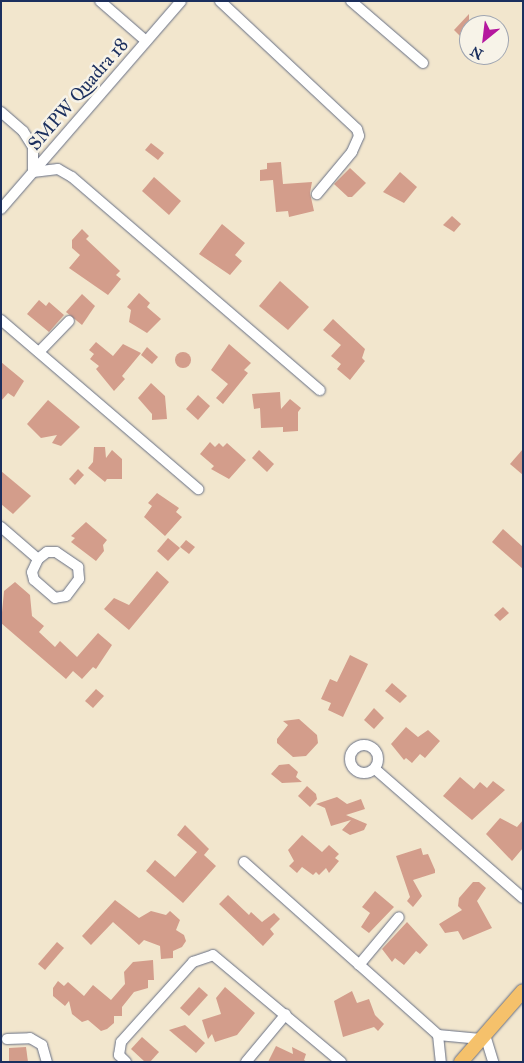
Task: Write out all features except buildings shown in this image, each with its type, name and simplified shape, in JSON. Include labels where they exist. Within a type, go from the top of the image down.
[{"type":"main road","points":[[461,1062],[523,991]]},
{"type":"street","points":[[100,1],[146,41]]},
{"type":"street","name":"SMPW Quadra 18","points":[[1,208],[181,1]]},
{"type":"street","points":[[220,1],[357,129],[359,136],[352,152],[317,194]]},
{"type":"street","points":[[351,1],[423,63]]},
{"type":"street","points":[[1,112],[23,132],[33,147],[33,172],[58,170],[72,177],[320,390]]},
{"type":"street","points":[[1,320],[198,489]]},
{"type":"street","points":[[40,352],[69,321]]},
{"type":"street","points":[[1,528],[38,559]]},
{"type":"street","points":[[47,552],[56,552],[78,567],[79,579],[66,596],[56,598],[34,580],[32,572],[38,559],[47,552]]},
{"type":"street","points":[[375,769],[523,898]]},
{"type":"street","points":[[244,862],[438,1035],[483,1037],[493,1062]]},
{"type":"street","points":[[359,965],[399,917]]},
{"type":"street","points":[[126,1062],[119,1054],[121,1042],[193,962],[203,956],[218,956],[341,1062]]},
{"type":"street","points":[[246,1062],[286,1014]]},
{"type":"street","points":[[438,1035],[441,1062]]},
{"type":"street","points":[[6,1039],[30,1038],[42,1045],[47,1062]]}]
